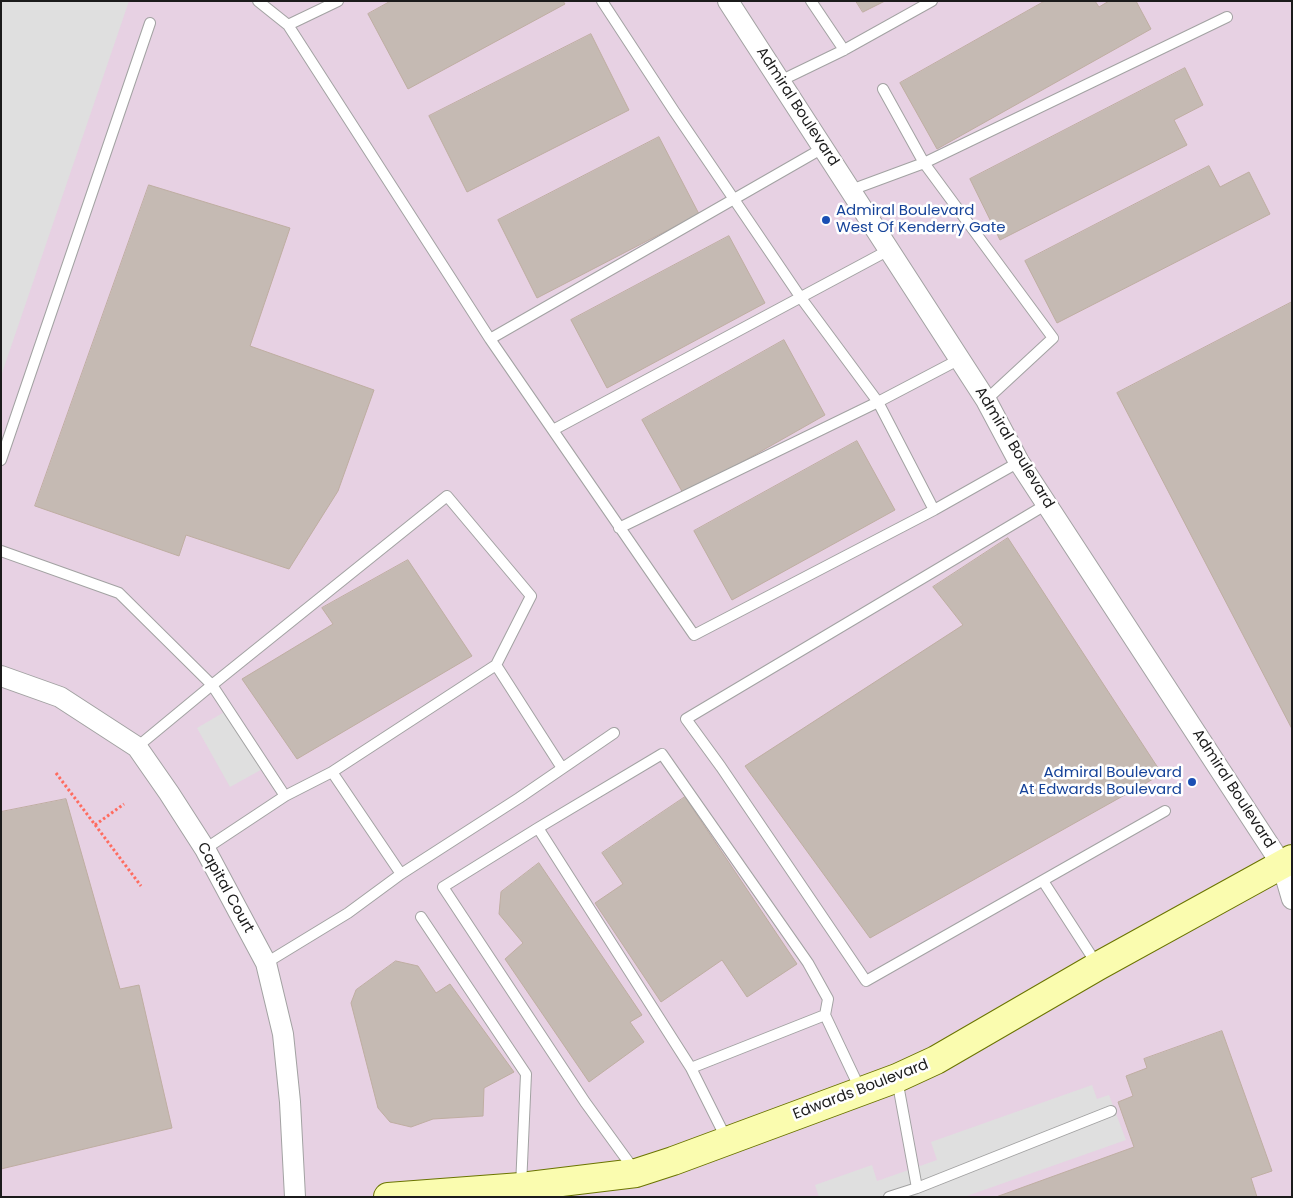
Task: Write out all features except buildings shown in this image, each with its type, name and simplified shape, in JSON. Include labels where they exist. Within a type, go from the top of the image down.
[{"type":"street","name":"Admiral Boulevard","points":[[728,1],[986,400],[1019,462],[1287,862],[1292,899]]},
{"type":"street","name":"Capital Court","points":[[1,676],[60,697],[137,746],[205,849],[266,963],[283,1034],[290,1102],[295,1197]]},
{"type":"street","name":"Edwards Boulevard","points":[[388,1197],[521,1187],[636,1173],[896,1078],[936,1060],[1098,966],[1287,862]]},
{"type":"lane","points":[[258,1],[288,25],[490,339],[694,635],[934,510],[1019,462]]},
{"type":"lane","points":[[288,25],[338,1]]},
{"type":"lane","points":[[602,1],[801,298],[878,402],[934,510]]},
{"type":"lane","points":[[811,1],[844,50]]},
{"type":"lane","points":[[780,81],[844,50],[932,1]]},
{"type":"lane","points":[[850,190],[924,163],[1227,17]]},
{"type":"lane","points":[[1,460],[150,23]]},
{"type":"lane","points":[[883,89],[924,163],[1053,338],[986,400]]},
{"type":"lane","points":[[490,339],[823,148]]},
{"type":"lane","points":[[553,430],[889,250]]},
{"type":"lane","points":[[619,528],[878,402],[960,359]]},
{"type":"lane","points":[[137,746],[447,496],[530,596],[496,665],[332,772],[285,796],[205,849]]},
{"type":"lane","points":[[1047,504],[686,719],[866,981],[1164,812]]},
{"type":"lane","points":[[1,551],[119,593],[212,685],[285,796]]},
{"type":"lane","points":[[496,665],[562,768]]},
{"type":"lane","points":[[266,963],[348,913],[401,874],[519,798],[614,733]]},
{"type":"lane","points":[[636,1173],[585,1102],[442,887],[662,754],[808,963],[828,999],[825,1015],[861,1091]]},
{"type":"lane","points":[[332,772],[401,874]]},
{"type":"lane","points":[[538,828],[690,1068],[727,1140]]},
{"type":"lane","points":[[1043,880],[1098,966]]},
{"type":"lane","points":[[421,917],[526,1074],[521,1187]]},
{"type":"lane","points":[[690,1068],[825,1015]]},
{"type":"lane","points":[[896,1078],[917,1188]]},
{"type":"lane","points":[[889,1197],[917,1188],[1111,1111]]},
{"type":"path","points":[[56,773],[141,886]]},
{"type":"path","points":[[95,825],[124,804]]},
{"type":"shaded area","points":[[1,1],[1292,1],[1292,1197],[1,1197]]},
{"type":"shaded area","points":[[1,1],[129,1],[1,376]]},
{"type":"shaded area","points":[[233,707],[266,767],[230,787],[197,728]]},
{"type":"shaded area","points":[[1092,1085],[1097,1099],[1109,1095],[1126,1140],[964,1197],[819,1197],[815,1185],[872,1165],[877,1181],[937,1160],[931,1142]]},
{"type":"place","name":"Admiral Boulevard West Of Kenderry Gate","points":[[826,220]]},
{"type":"place","name":"Admiral Boulevard At Edwards Boulevard","points":[[1192,782]]}]
